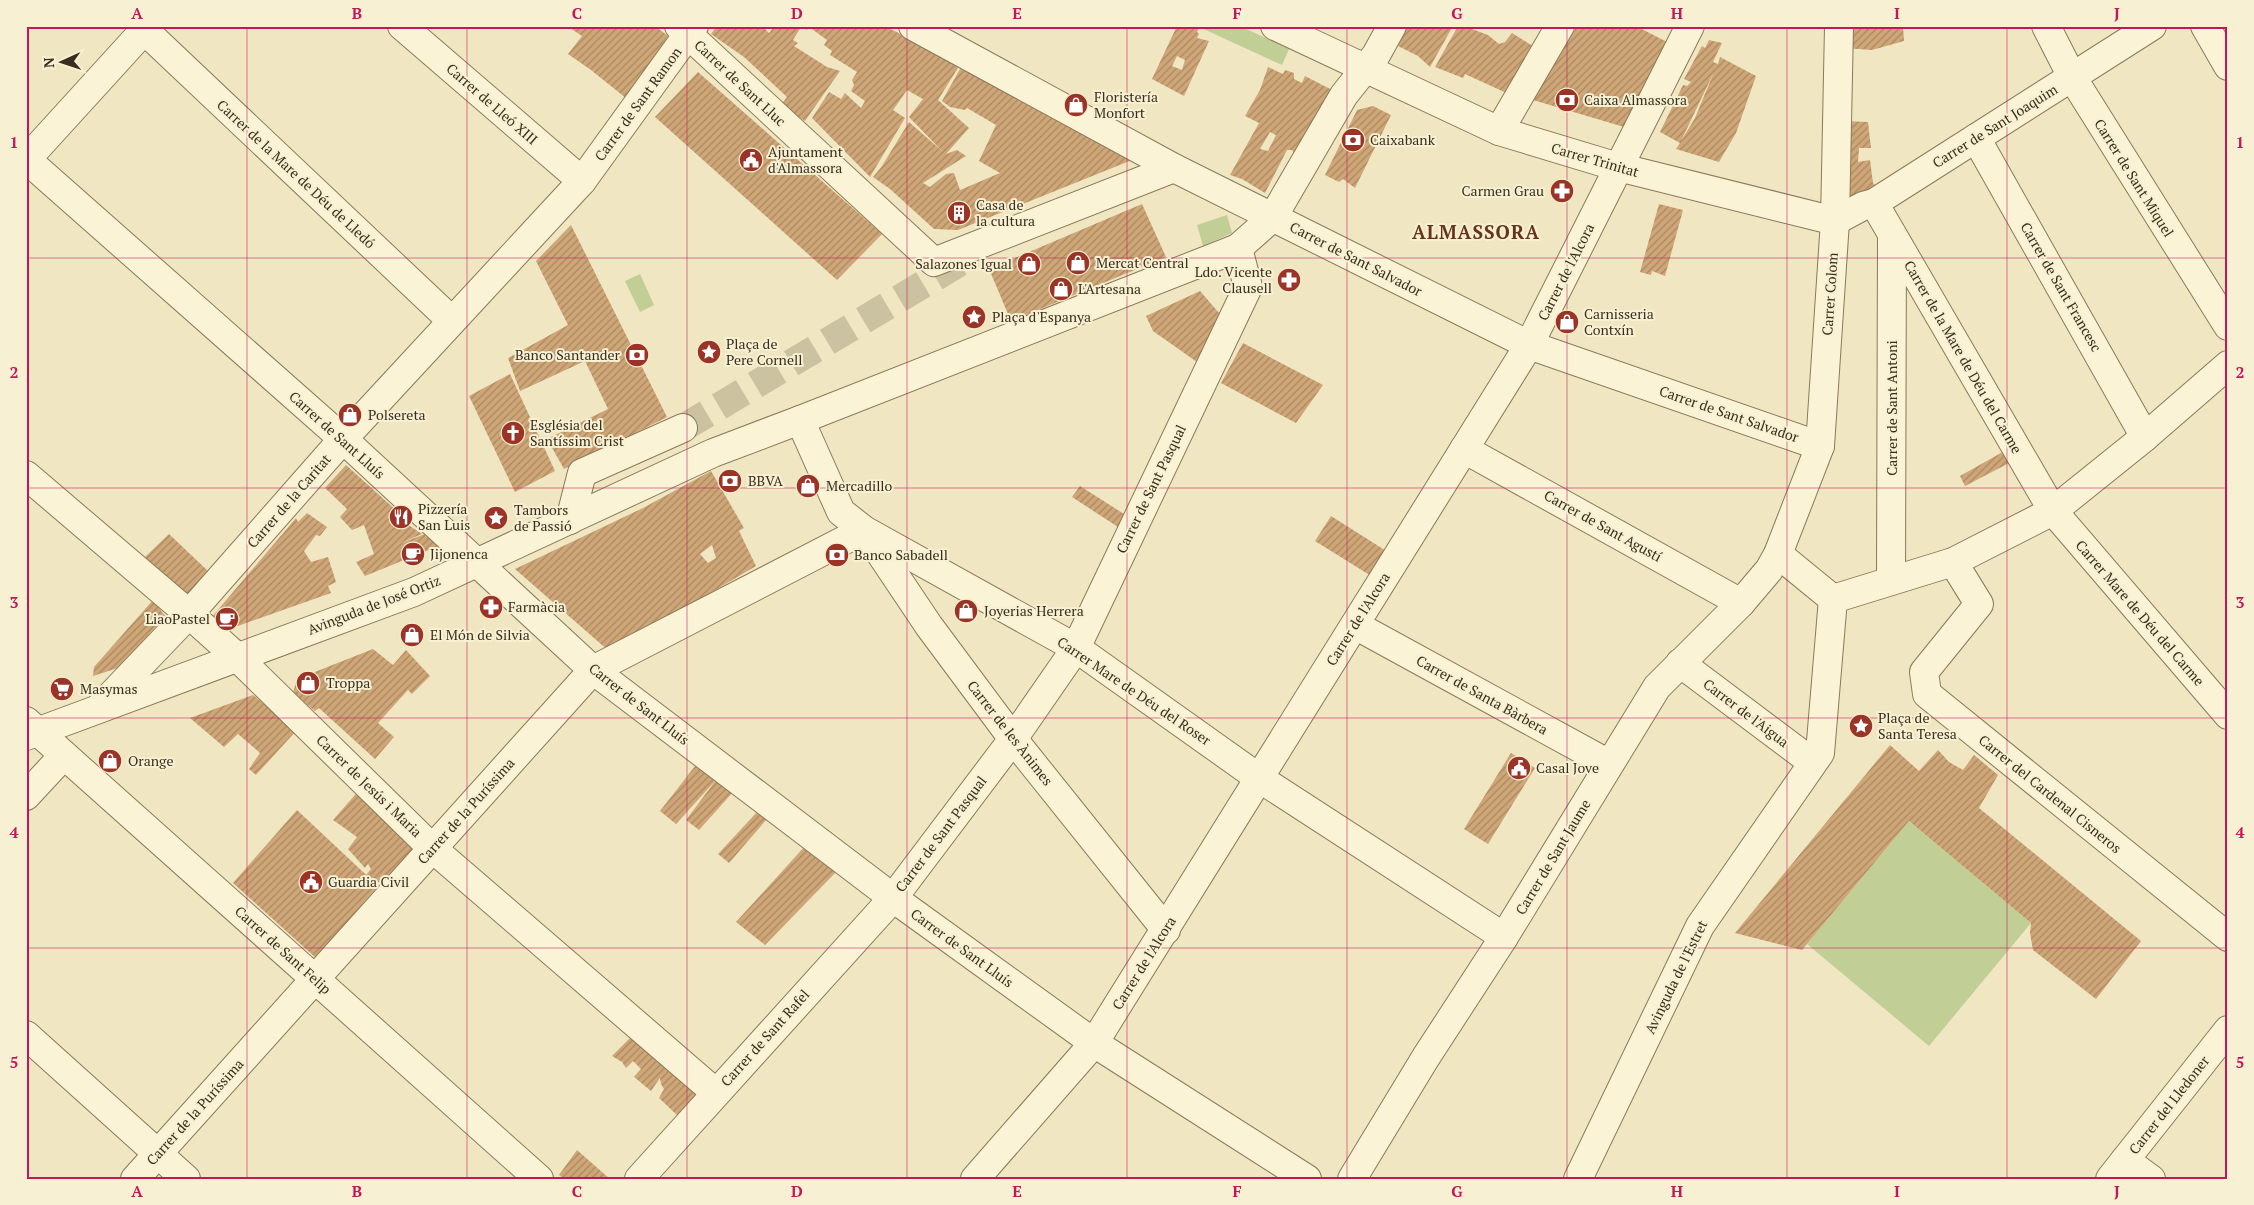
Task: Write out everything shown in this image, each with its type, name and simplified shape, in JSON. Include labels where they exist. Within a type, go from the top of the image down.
[{"type":"street","name":"Carrer de Lleó XIII","points":[[402,26],[582,181]]},
{"type":"street","name":"Carrer de Sant Salvador","points":[[913,26],[1174,168],[1529,345],[1820,446]]},
{"type":"street","name":"Carrer Trinitat","points":[[1274,26],[1499,131],[1618,167],[1835,221]]},
{"type":"street","points":[[806,418],[1238,248],[1273,217],[1344,95],[1376,56],[1392,26]]},
{"type":"street","points":[[1499,131],[1560,26]]},
{"type":"street","name":"Carrer de l'Alcora","points":[[975,1179],[1094,1043],[1529,345],[1690,26]]},
{"type":"street","name":"Carrer Colom","points":[[1778,554],[1820,446],[1835,221],[1839,26]]},
{"type":"street","name":"Carrer de Sant Miquel","points":[[2046,26],[2072,78],[2228,326]]},
{"type":"street","name":"Carrer de Sant Joaquim","points":[[1835,221],[1863,206],[1874,203],[2152,26]]},
{"type":"street","points":[[2206,26],[2228,66]]},
{"type":"street","points":[[26,160],[144,28]]},
{"type":"street","name":"Carrer de la Mare de Déu de Lledó","points":[[144,28],[452,321]]},
{"type":"street","name":"Carrer de Sant Ramon","points":[[582,181],[687,29]]},
{"type":"street","name":"Carrer de Sant Lluc","points":[[687,29],[934,262],[1005,234]]},
{"type":"street","name":"Carrer de Sant Francesc","points":[[1976,138],[2145,437]]},
{"type":"street","name":"Carrer de Sant Lluís","points":[[26,160],[343,439],[593,670],[892,898],[1094,1043],[1307,1179]]},
{"type":"street","points":[[969,257],[995,245],[1005,234],[1174,168]]},
{"type":"street","name":"Carrer de la Caritat","points":[[97,710],[189,614],[343,439],[582,181]]},
{"type":"street","name":"Carrer de la Mare de Déu del Carme","points":[[1874,203],[2053,511]]},
{"type":"street","name":"Carrer de Sant Antoni","points":[[1891,580],[1892,235]]},
{"type":"street","name":"Carrer de Sant Pasqual","points":[[892,898],[1013,739],[1076,648],[1248,287],[1238,248]]},
{"type":"street","points":[[1833,599],[1953,562],[2053,511],[2145,437],[2228,365]]},
{"type":"street","name":"Avinguda de José Ortiz","points":[[30,729],[97,710],[414,592],[713,452],[806,418]]},
{"type":"street","name":"Carrer Mare de Déu del Roser","points":[[806,418],[841,512],[864,530],[1076,648],[1259,778],[1504,937]]},
{"type":"street","points":[[570,520],[582,473],[683,428]]},
{"type":"street","name":"Carrer de Sant Agustí","points":[[1464,449],[1741,603]]},
{"type":"street","name":"Carrer de Jesús i Maria","points":[[26,475],[238,658],[432,848],[716,1093]]},
{"type":"street","name":"Carrer Mare de Déu del Carme","points":[[2053,511],[2228,714]]},
{"type":"street","name":"Carrer de la Puríssima","points":[[135,1179],[593,670],[864,530]]},
{"type":"street","name":"Carrer de les Ànimes","points":[[864,530],[929,626],[1013,739],[1166,930]]},
{"type":"street","points":[[1778,554],[1833,599]]},
{"type":"street","name":"Carrer de Sant Jaume","points":[[1352,1179],[1426,1058],[1504,937],[1657,687],[1741,603],[1769,570],[1778,554]]},
{"type":"street","name":"Carrer del Cardenal Cisneros","points":[[1953,562],[1979,604],[1924,672],[1926,694],[2228,937]]},
{"type":"street","points":[[1812,762],[1820,753],[1833,599]]},
{"type":"street","name":"Carrer de Santa Bàrbera","points":[[1354,625],[1609,764]]},
{"type":"street","name":"Carrer de l'Aigua","points":[[1680,663],[1812,762]]},
{"type":"street","name":"Carrer de Sant Felip","points":[[30,729],[64,755],[539,1179]]},
{"type":"street","points":[[26,796],[64,755]]},
{"type":"street","name":"Avinguda de l'Estret","points":[[1578,1179],[1700,926],[1812,762]]},
{"type":"street","name":"Carrer de Sant Rafel","points":[[639,1179],[892,898]]},
{"type":"street","name":"Carrer del Lledoner","points":[[2117,1170],[2228,1030]]},
{"type":"street","points":[[26,1035],[186,1179]]},
{"type":"street","points":[[2117,1170],[2151,1179]]},
{"type":"green space","points":[[1197,26],[1240,26],[1289,49],[1282,65]]},
{"type":"green space","points":[[1227,215],[1232,233],[1203,246],[1197,225]]},
{"type":"green space","points":[[640,274],[654,305],[640,312],[625,281]]},
{"type":"green space","points":[[1909,821],[2031,923],[1929,1046],[1807,944]]},
{"type":"building","points":[[571,26],[655,26],[668,36],[627,99],[568,54],[582,36],[570,28]]},
{"type":"building","points":[[717,26],[762,26],[769,33],[773,28],[776,29],[779,26],[884,26],[961,63],[938,100],[969,128],[946,154],[957,150],[966,156],[923,183],[930,187],[946,174],[954,173],[960,190],[1000,173],[979,161],[996,125],[967,108],[965,110],[950,107],[942,101],[960,69],[987,80],[1137,158],[958,230],[934,229],[890,189],[873,177],[882,166],[909,122],[942,151],[909,117],[923,99],[907,90],[893,110],[905,118],[870,177],[812,118],[829,92],[841,99],[845,93],[861,108],[865,101],[851,91],[854,85],[852,80],[857,72],[830,55],[832,51],[824,45],[827,40],[809,27],[807,30],[801,27],[793,40],[798,43],[794,46],[827,67],[840,71],[805,121],[781,105],[787,97],[744,57],[711,34]]},
{"type":"building","points":[[1177,26],[1199,27],[1197,38],[1209,41],[1184,96],[1152,79]],"holes":[[[1177,56],[1185,60],[1182,70],[1172,66]]]},
{"type":"building","points":[[1403,26],[1453,26],[1430,67],[1418,56],[1394,44]]},
{"type":"building","points":[[1458,26],[1464,26],[1488,35],[1499,44],[1505,42],[1512,33],[1539,50],[1513,96],[1465,74],[1463,78],[1435,67]]},
{"type":"building","points":[[1577,26],[1636,26],[1669,43],[1624,127],[1533,100]]},
{"type":"building","points":[[1844,26],[1903,26],[1904,41],[1872,50],[1844,48]]},
{"type":"building","points":[[1709,40],[1722,43],[1713,62],[1718,64],[1720,57],[1756,76],[1736,133],[1719,162],[1676,149],[1680,143],[1660,132],[1683,85],[1687,86],[1691,82],[1684,79],[1702,46],[1705,48]],"holes":[[[1714,72],[1695,118],[1681,141]]]},
{"type":"building","points":[[1268,67],[1283,74],[1285,70],[1294,73],[1294,79],[1302,83],[1305,76],[1334,91],[1294,154],[1292,150],[1287,150],[1265,193],[1242,179],[1230,175],[1259,123],[1245,116],[1260,90]],"holes":[[[1270,132],[1276,135],[1268,151],[1260,149]]]},
{"type":"building","name":"Ajuntament d'Almassora","points":[[698,72],[882,234],[837,280],[655,117]]},
{"type":"building","points":[[1373,106],[1391,115],[1355,188],[1343,179],[1339,182],[1325,175],[1357,110]]},
{"type":"building","points":[[1842,121],[1868,122],[1871,148],[1859,148],[1858,162],[1870,160],[1873,183],[1880,190],[1842,204]]},
{"type":"building","name":"Mercat Central","points":[[1142,204],[1166,257],[1011,321],[989,269]]},
{"type":"building","points":[[1659,204],[1683,210],[1665,276],[1652,271],[1651,275],[1640,272]]},
{"type":"building","points":[[571,225],[667,417],[564,469],[547,439],[608,409],[585,361],[520,391],[508,358],[568,325],[536,261]]},
{"type":"building","points":[[1200,291],[1226,321],[1204,367],[1153,331],[1146,316]]},
{"type":"building","points":[[1243,343],[1323,385],[1296,423],[1221,383]]},
{"type":"building","name":"Església del Santíssim Crist","points":[[510,374],[555,471],[515,492],[469,396]]},
{"type":"building","points":[[2008,449],[2015,460],[1965,486],[1960,476]]},
{"type":"building","points":[[346,465],[398,512],[407,524],[422,534],[396,545],[425,534],[426,537],[431,533],[441,545],[365,576],[356,562],[374,554],[364,525],[352,530],[340,517],[347,509],[325,488]]},
{"type":"building","points":[[711,471],[744,528],[739,531],[756,566],[610,652],[515,569],[643,508]],"holes":[[[712,545],[716,558],[708,563],[700,554]]]},
{"type":"building","points":[[1080,486],[1124,514],[1118,527],[1072,497]]},
{"type":"building","points":[[307,513],[327,527],[320,536],[316,535],[304,551],[311,562],[328,557],[336,582],[328,586],[331,593],[235,627],[211,618],[296,518],[298,522]]},
{"type":"building","points":[[1331,516],[1391,554],[1376,579],[1315,541]]},
{"type":"building","points":[[169,534],[208,571],[186,596],[145,557]]},
{"type":"building","points":[[153,600],[165,616],[121,667],[93,676],[94,667]]},
{"type":"building","points":[[373,649],[393,665],[406,650],[430,676],[412,694],[408,690],[378,723],[394,737],[375,759],[319,708],[315,711],[293,693],[297,679]]},
{"type":"building","points":[[253,695],[296,731],[256,775],[249,769],[260,753],[238,734],[224,747],[190,718]]},
{"type":"building","points":[[1890,745],[1919,771],[1938,750],[1949,762],[1963,770],[1974,755],[1998,775],[1979,808],[2141,941],[2096,999],[2033,950],[2030,933],[2031,923],[1909,821],[1802,950],[1735,933]]},
{"type":"building","points":[[1511,753],[1535,768],[1488,844],[1464,829]]},
{"type":"building","points":[[699,761],[734,791],[699,830],[686,820],[716,780],[676,824],[660,811]]},
{"type":"building","points":[[361,788],[423,844],[382,884],[366,875],[371,869],[368,864],[365,868],[348,849],[357,837],[333,820]]},
{"type":"building","points":[[297,810],[378,886],[316,958],[233,883]]},
{"type":"building","points":[[757,812],[767,819],[729,863],[718,854]]},
{"type":"building","points":[[806,845],[837,871],[765,945],[736,922]]},
{"type":"building","points":[[632,1036],[702,1094],[678,1116],[659,1098],[664,1089],[660,1078],[651,1091],[634,1077],[641,1069],[633,1061],[626,1068],[622,1062],[612,1056]]},
{"type":"building","points":[[577,1150],[610,1179],[564,1179],[559,1175]]},
{"type":"tunnel","points":[[683,428],[969,257]]},
{"type":"place","name":"Caixa Almassora","points":[[1567,100]]},
{"type":"place","name":"Floristería Monfort","points":[[1076,105]]},
{"type":"place","name":"Caixabank","points":[[1353,140]]},
{"type":"place","name":"Ajuntament d'Almassora","points":[[751,160]]},
{"type":"place","name":"Carmen Grau","points":[[1562,191]]},
{"type":"place","name":"Casa de la cultura","points":[[959,213]]},
{"type":"place","name":"Mercat Central","points":[[1078,263]]},
{"type":"place","name":"Salazones Igual","points":[[1029,264]]},
{"type":"place","name":"Ldo. Vicente Clausell","points":[[1289,280]]},
{"type":"place","name":"L'Artesana","points":[[1061,289]]},
{"type":"place","name":"Plaça d'Espanya","points":[[974,317]]},
{"type":"place","name":"Carnisseria Contxín","points":[[1567,322]]},
{"type":"place","name":"Plaça de Pere Cornell","points":[[709,352]]},
{"type":"place","name":"Banco Santander","points":[[637,355]]},
{"type":"place","name":"Polsereta","points":[[350,415]]},
{"type":"place","name":"Església del Santíssim Crist","points":[[513,433]]},
{"type":"place","name":"BBVA","points":[[730,481]]},
{"type":"place","name":"Mercadillo","points":[[808,486]]},
{"type":"place","name":"Pizzería San Luis","points":[[401,517]]},
{"type":"place","name":"Tambors de Passió","points":[[496,518]]},
{"type":"place","name":"Jijonenca","points":[[413,554]]},
{"type":"place","name":"Banco Sabadell","points":[[837,555]]},
{"type":"place","name":"Farmàcia","points":[[491,607]]},
{"type":"place","name":"Joyerias Herrera","points":[[966,611]]},
{"type":"place","name":"LiaoPastel","points":[[227,619]]},
{"type":"place","name":"El Món de Silvia","points":[[412,635]]},
{"type":"place","name":"Troppa","points":[[308,683]]},
{"type":"place","name":"Masymas","points":[[62,689]]},
{"type":"place","name":"Plaça de Santa Teresa","points":[[1861,726]]},
{"type":"place","name":"Orange","points":[[110,761]]},
{"type":"place","name":"Casal Jove","points":[[1519,768]]},
{"type":"place","name":"Guardia Civil","points":[[311,882]]},
{"type":"district","name":"ALMASSORA","points":[[1476,232]]}]
